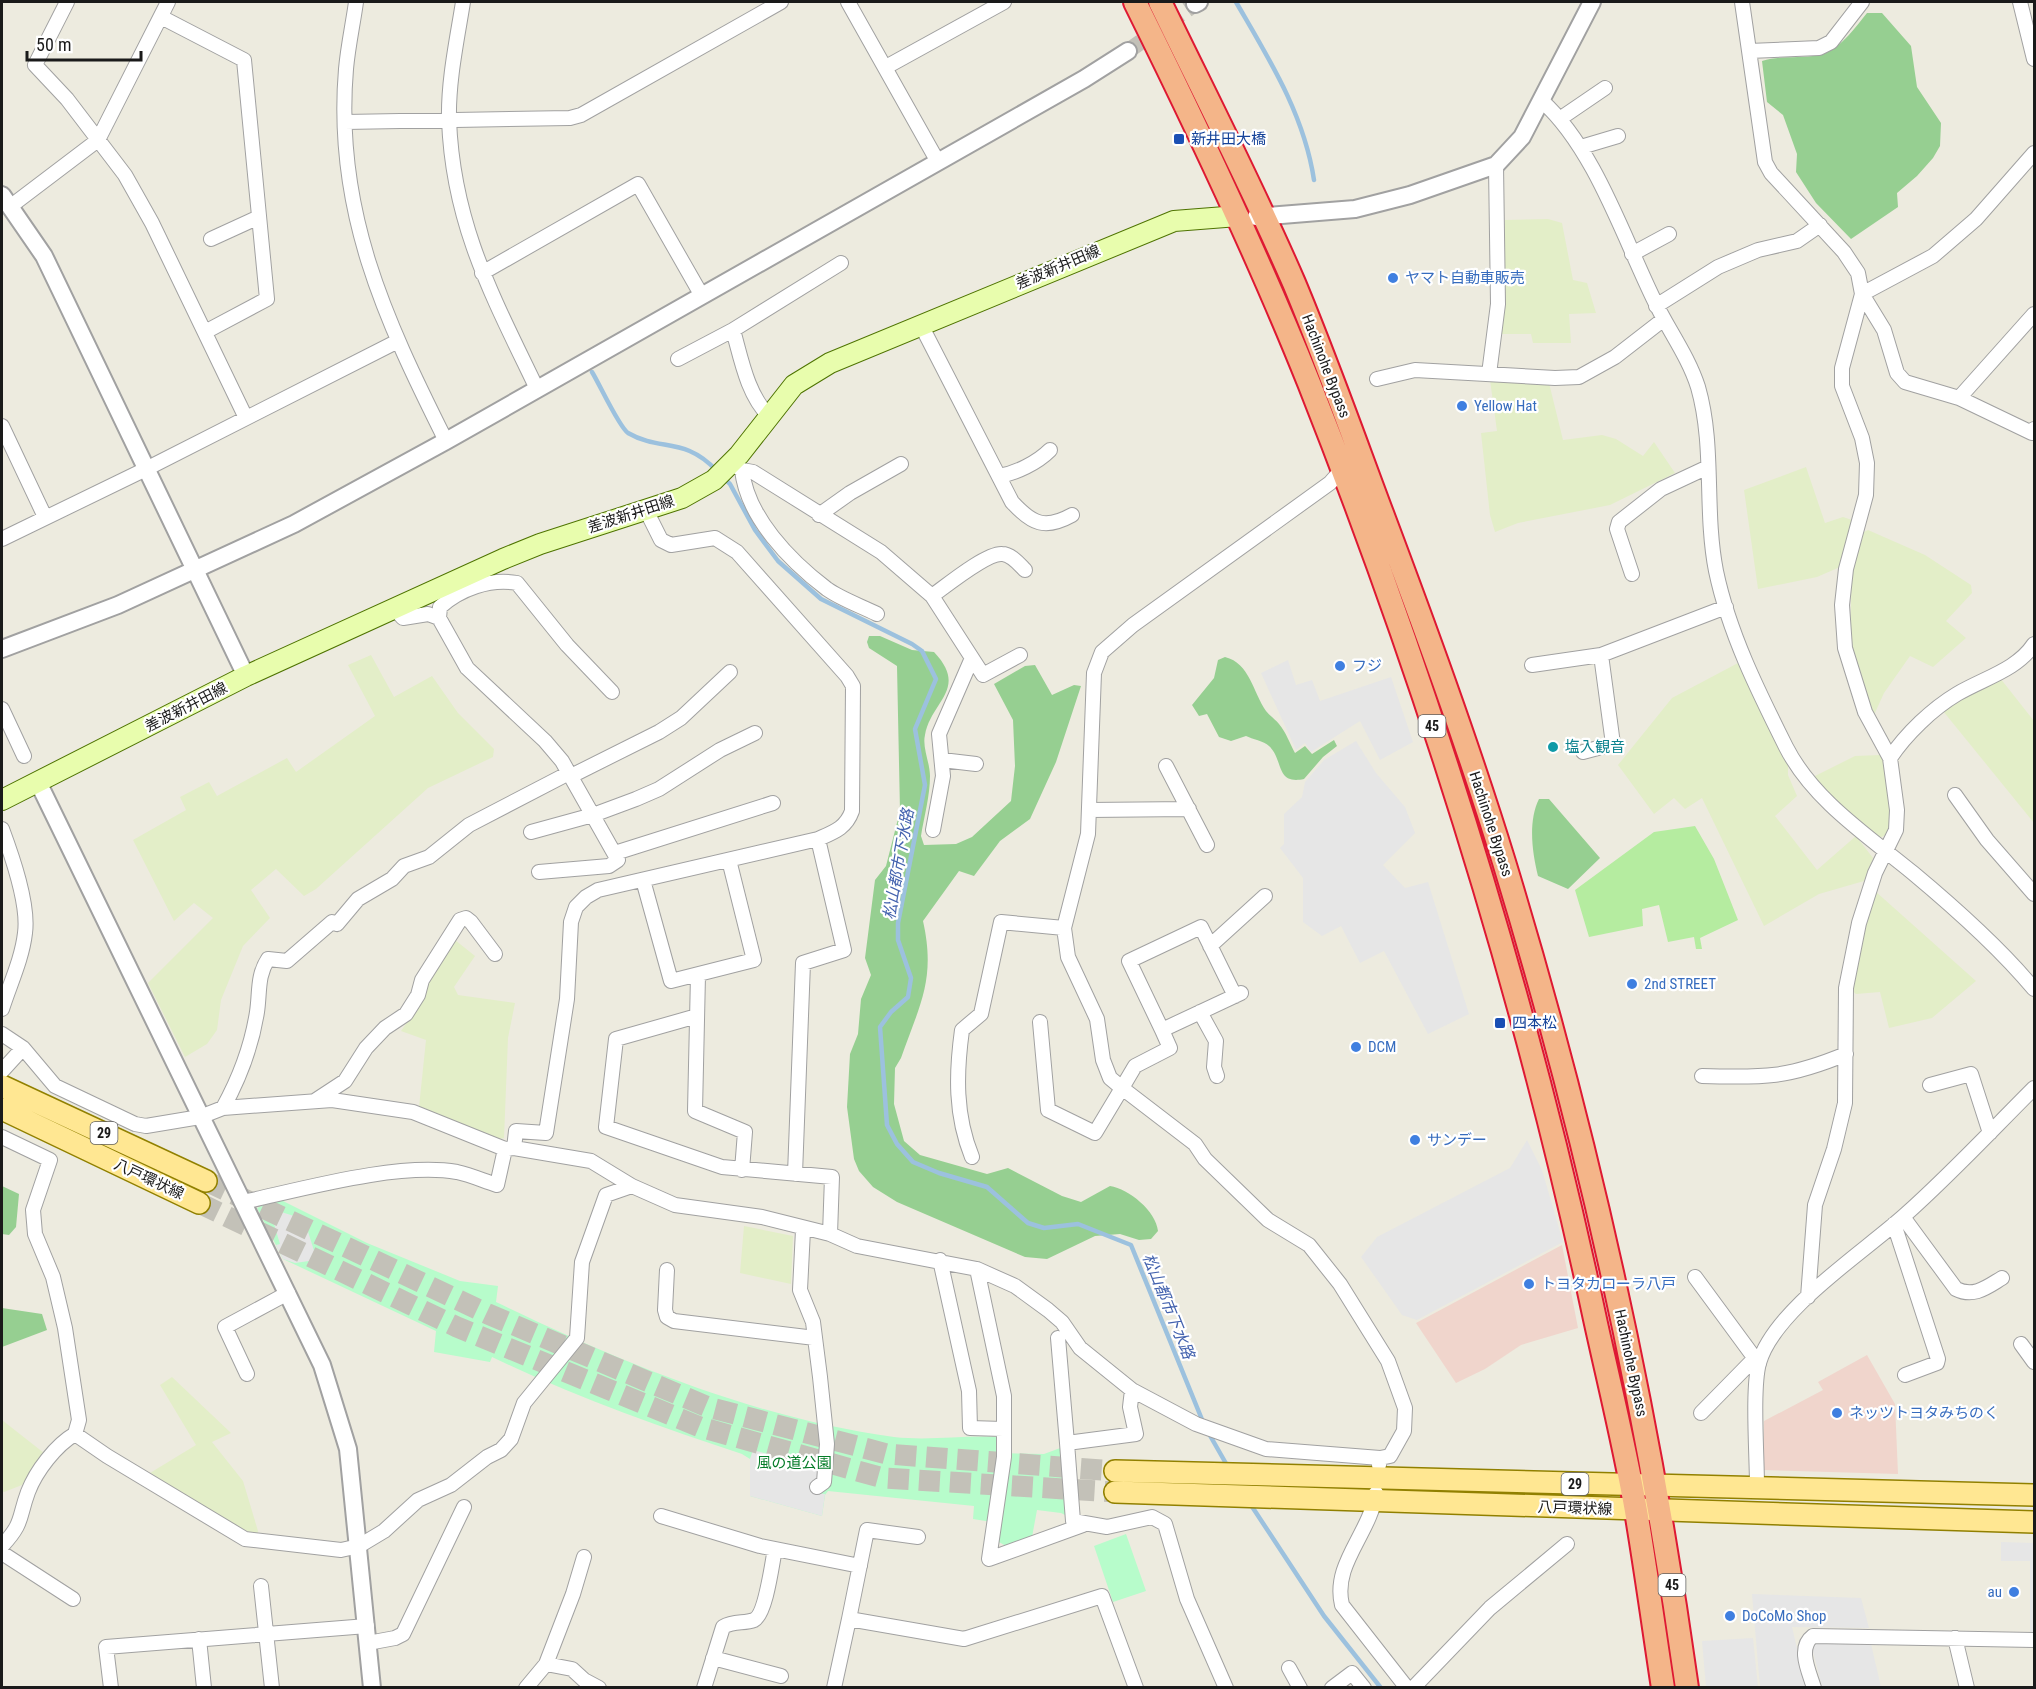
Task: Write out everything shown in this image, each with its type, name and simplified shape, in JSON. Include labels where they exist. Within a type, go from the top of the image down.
[{"type":"highway","name":"Hachinohe Bypass","points":[[1135,2],[1238,216],[1308,383],[1342,472],[1443,758],[1500,941],[1574,1222],[1636,1510],[1663,1688]]},
{"type":"highway","name":"Hachinohe Bypass","points":[[1160,2],[1294,284],[1350,428],[1461,732],[1532,960],[1601,1225],[1656,1483],[1687,1688]]},
{"type":"main road","name":"差波新井田線","points":[[2,800],[246,676],[395,609],[460,585],[540,544],[682,498],[737,467],[769,416],[794,385],[821,368],[1174,221],[1238,216]]},
{"type":"main road","name":"八戸環状線","points":[[2,1086],[206,1181]]},
{"type":"main road","name":"八戸環状線","points":[[2,1109],[199,1203]]},
{"type":"main road","name":"八戸環状線","points":[[1115,1471],[1379,1468],[1631,1484],[1757,1485],[2034,1495]]},
{"type":"main road","name":"八戸環状線","points":[[1114,1492],[2034,1522]]},
{"type":"street","points":[[67,2],[35,65],[125,175],[152,223],[246,418]]},
{"type":"street","points":[[168,2],[98,140],[6,201],[44,256],[246,676]]},
{"type":"street","points":[[356,2],[346,69],[345,122],[348,175],[356,219],[371,278],[398,341],[446,441]]},
{"type":"street","points":[[463,2],[449,119],[456,186],[468,236],[482,273],[537,388]]},
{"type":"street","points":[[345,122],[570,118],[581,115],[782,2]]},
{"type":"street","points":[[848,2],[938,162]]},
{"type":"street","points":[[886,67],[1004,2]]},
{"type":"street","points":[[1238,216],[1264,218],[1355,209],[1410,195],[1496,165],[1522,137],[1592,2]]},
{"type":"street","points":[[1742,2],[1765,162],[1771,173],[1844,252],[1858,273],[1862,294],[1884,330],[1897,373],[1905,382],[1959,398],[2032,433],[2034,429]]},
{"type":"street","points":[[1749,51],[1819,48],[1831,42],[1862,2]]},
{"type":"street","points":[[2020,2],[2034,59]]},
{"type":"street","points":[[160,17],[244,60],[267,299],[205,332]]},
{"type":"street","points":[[2,649],[118,605],[294,524],[702,296],[1128,51]]},
{"type":"street","points":[[1561,118],[1605,88]]},
{"type":"street","points":[[1542,101],[1561,118],[1581,147],[1656,306],[1687,360],[1698,387],[1705,421],[1716,569],[1739,646],[1788,751],[1810,782],[1854,827],[1911,871],[1967,921],[2034,990]]},
{"type":"street","points":[[1581,147],[1618,136]]},
{"type":"street","points":[[1808,1297],[1815,1205],[1834,1149],[1845,1102],[1846,988],[1860,923],[1875,873],[1896,831],[1897,810],[1890,758],[1865,712],[1845,648],[1842,605],[1846,569],[1866,495],[1867,463],[1862,438],[1842,386],[1842,368],[1862,294],[1933,256],[1976,219],[2034,153]]},
{"type":"street","points":[[1489,374],[1498,304],[1496,165]]},
{"type":"street","points":[[482,273],[638,184],[702,296]]},
{"type":"street","points":[[211,239],[259,217]]},
{"type":"street","points":[[1656,306],[1718,267],[1758,250],[1797,241],[1820,225]]},
{"type":"street","points":[[1632,254],[1669,234]]},
{"type":"street","points":[[678,359],[733,330],[841,263]]},
{"type":"street","points":[[1959,398],[2034,314]]},
{"type":"street","points":[[1377,379],[1415,370],[1555,378],[1580,377],[1615,357],[1664,320]]},
{"type":"street","points":[[921,325],[1012,502],[1021,512],[1040,524],[1059,522],[1072,515]]},
{"type":"street","points":[[733,330],[746,377],[763,410],[769,416]]},
{"type":"street","points":[[2,539],[146,470],[398,341]]},
{"type":"street","points":[[2,426],[45,517]]},
{"type":"street","points":[[1350,428],[1349,458],[1342,472],[1330,483],[1133,626],[1102,652],[1094,673],[1088,834],[1064,928],[1068,957],[1097,1019],[1103,1060],[1110,1078],[1195,1144],[1205,1159],[1268,1220],[1309,1245],[1340,1284],[1388,1361],[1405,1408],[1404,1431],[1390,1455],[1379,1468],[1375,1500],[1368,1524],[1340,1574],[1338,1591],[1342,1605],[1407,1688]]},
{"type":"street","points":[[999,476],[1009,474],[1043,457],[1050,450]]},
{"type":"street","points":[[819,515],[850,493],[901,464]]},
{"type":"street","points":[[737,467],[753,472],[881,552],[932,596],[983,675],[1020,655]]},
{"type":"street","points":[[737,467],[744,486],[765,526],[785,551],[828,590],[877,614]]},
{"type":"street","points":[[1632,574],[1617,528],[1623,516],[1660,489],[1708,467]]},
{"type":"street","points":[[243,1202],[356,1178],[426,1171],[458,1173],[497,1185],[516,1131],[546,1133],[567,999],[571,922],[576,907],[586,897],[598,891],[818,839],[840,829],[849,821],[852,811],[853,686],[847,676],[737,552],[715,538],[671,545],[661,540],[646,510]]},
{"type":"street","points":[[932,596],[988,557],[1001,554],[1013,558],[1025,570]]},
{"type":"street","points":[[538,872],[609,866],[618,860],[570,774],[545,741],[467,668],[439,618],[440,607],[460,585],[505,581],[517,583],[567,645],[612,692]]},
{"type":"street","points":[[1533,665],[1601,655],[1726,607]]},
{"type":"street","points":[[395,609],[403,618],[428,614],[439,618]]},
{"type":"street","points":[[1890,758],[1900,743],[1942,704],[2030,663],[2034,644]]},
{"type":"street","points":[[1583,752],[1613,744],[1601,655]]},
{"type":"street","points":[[933,830],[943,776],[939,734],[972,658]]},
{"type":"street","points":[[223,1108],[236,1085],[257,1012],[260,971],[268,958],[287,961],[332,922],[337,924],[358,899],[392,879],[404,867],[429,857],[469,825],[659,732],[681,717],[730,672]]},
{"type":"street","points":[[2,709],[24,756]]},
{"type":"street","points":[[531,832],[593,815],[659,789],[720,750],[755,733]]},
{"type":"street","points":[[942,760],[976,764]]},
{"type":"street","points":[[1166,766],[1207,845]]},
{"type":"street","points":[[38,782],[322,1365],[348,1449],[372,1688]]},
{"type":"street","points":[[1954,795],[1987,840],[2034,894]]},
{"type":"street","points":[[615,853],[773,803]]},
{"type":"street","points":[[1089,810],[1189,809]]},
{"type":"street","points":[[2,829],[18,876],[26,930],[22,951],[2,1009]]},
{"type":"street","points":[[795,1174],[803,963],[844,950],[818,839]]},
{"type":"street","points":[[643,880],[671,981],[698,975],[754,960],[729,860]]},
{"type":"street","points":[[1210,946],[1265,896]]},
{"type":"street","points":[[315,1101],[345,1081],[366,1048],[385,1028],[406,1014],[418,995],[422,980],[460,920],[466,918],[471,922],[495,954]]},
{"type":"street","points":[[972,1157],[963,1136],[956,1072],[962,1030],[981,1014],[1001,922],[1064,928]]},
{"type":"street","points":[[1040,1022],[1048,1110],[1095,1133],[1135,1066],[1170,1048],[1129,962],[1201,927],[1238,995],[1162,1030]]},
{"type":"street","points":[[698,975],[695,1111],[745,1132],[742,1170]]},
{"type":"street","points":[[1200,1012],[1216,1041],[1214,1067],[1217,1076]]},
{"type":"street","points":[[697,1016],[616,1039],[606,1127],[722,1167],[832,1177],[830,1234]]},
{"type":"street","points":[[2,1034],[23,1048],[55,1086],[135,1125],[146,1126],[200,1117],[223,1108],[332,1100],[413,1112],[510,1148],[591,1161],[632,1186],[675,1205],[762,1217],[803,1230],[830,1234],[857,1246],[940,1260],[977,1269],[1015,1286],[1048,1310],[1062,1322],[1080,1348],[1132,1390],[1196,1424],[1266,1449],[1379,1468]]},
{"type":"street","points":[[2,1071],[23,1048]]},
{"type":"street","points":[[1702,1076],[1780,1076],[1804,1071],[1846,1054]]},
{"type":"street","points":[[1930,1085],[1971,1074],[1990,1133]]},
{"type":"street","points":[[1701,1413],[1756,1362],[1786,1319],[1808,1297],[1898,1221],[2034,1088]]},
{"type":"street","points":[[2,1137],[50,1160],[33,1210],[35,1234],[53,1276],[65,1328],[79,1420],[75,1434],[63,1441],[28,1491],[20,1523],[2,1545]]},
{"type":"street","points":[[75,1434],[107,1456],[245,1539],[341,1550],[359,1546],[384,1532],[418,1500],[451,1485],[487,1457],[501,1450],[511,1439],[524,1403],[577,1338],[582,1262],[606,1195],[632,1186]]},
{"type":"street","points":[[1898,1221],[1956,1289],[1964,1293],[1974,1293],[2002,1278]]},
{"type":"street","points":[[1898,1221],[1938,1359],[1937,1363],[1905,1376]]},
{"type":"street","points":[[803,1230],[800,1290],[813,1322],[827,1444],[824,1482],[817,1487]]},
{"type":"street","points":[[940,1260],[969,1391],[970,1428],[1003,1428]]},
{"type":"street","points":[[977,1269],[1004,1396],[1004,1457],[989,1559],[1083,1525]]},
{"type":"street","points":[[667,1270],[665,1310],[667,1317],[674,1321],[815,1338]]},
{"type":"street","points":[[1695,1277],[1756,1362],[1757,1485]]},
{"type":"street","points":[[247,1374],[225,1327],[288,1293]]},
{"type":"street","points":[[1058,1338],[1073,1521],[1083,1525],[1107,1527],[1152,1517],[1165,1524],[1188,1599],[1226,1688]]},
{"type":"street","points":[[2021,1344],[2034,1362]]},
{"type":"street","points":[[1066,1443],[1136,1434],[1130,1407],[1132,1390]]},
{"type":"street","points":[[368,1643],[395,1638],[403,1634],[464,1507]]},
{"type":"street","points":[[661,1516],[775,1549],[860,1566]]},
{"type":"street","points":[[834,1688],[867,1530],[918,1537]]},
{"type":"street","points":[[1413,1688],[1490,1608],[1567,1544]]},
{"type":"street","points":[[704,1688],[723,1627],[734,1621],[752,1621],[761,1614],[775,1549]]},
{"type":"street","points":[[2,1553],[73,1599]]},
{"type":"street","points":[[526,1688],[546,1664],[573,1594],[584,1557]]},
{"type":"street","points":[[261,1586],[272,1688]]},
{"type":"street","points":[[849,1619],[964,1639],[1102,1596],[1136,1688]]},
{"type":"street","points":[[111,1688],[106,1647],[367,1626]]},
{"type":"street","points":[[1814,1688],[1804,1651],[1806,1641],[1813,1636],[2034,1640]]},
{"type":"street","points":[[1955,1638],[1967,1688]]},
{"type":"street","points":[[200,1639],[204,1688]]},
{"type":"street","points":[[713,1658],[781,1676]]},
{"type":"street","points":[[546,1664],[572,1669],[584,1680],[599,1688]]},
{"type":"street","points":[[1289,1668],[1300,1688]]},
{"type":"street","points":[[1332,1688],[1352,1673],[1364,1688]]},
{"type":"shaded area","points":[[1288,660],[1296,685],[1312,680],[1320,701],[1391,677],[1413,742],[1380,760],[1360,721],[1311,752],[1305,743],[1296,750],[1261,673]]},
{"type":"shaded area","points":[[1356,741],[1376,773],[1405,807],[1415,833],[1383,865],[1405,888],[1428,882],[1469,1014],[1428,1034],[1384,951],[1360,963],[1341,926],[1322,936],[1303,922],[1303,878],[1280,848],[1284,844],[1284,814],[1302,797],[1305,782],[1324,760]]},
{"type":"shaded area","points":[[1527,1140],[1542,1170],[1563,1242],[1417,1320],[1402,1315],[1361,1257],[1377,1237],[1510,1168]]},
{"type":"shaded area","points":[[278,1211],[304,1219],[316,1257],[309,1261],[295,1263],[283,1259],[276,1245],[280,1244],[271,1214]]},
{"type":"shaded area","name":"トヨタカローラ八戸","points":[[1562,1245],[1578,1328],[1521,1345],[1485,1369],[1456,1383],[1416,1323]]},
{"type":"shaded area","name":"ネッツトヨタみちのく","points":[[1867,1355],[1895,1404],[1898,1474],[1763,1470],[1764,1421],[1823,1390],[1818,1382]]},
{"type":"shaded area","points":[[753,1450],[820,1469],[816,1493],[825,1494],[822,1516],[750,1496],[750,1459]]},
{"type":"shaded area","points":[[2001,1542],[2034,1543],[2034,1635],[2030,1635],[2030,1561],[2001,1561]]},
{"type":"shaded area","points":[[1752,1594],[1861,1598],[1869,1628],[1792,1627],[1806,1687],[1760,1687]]},
{"type":"shaded area","points":[[1753,1638],[1758,1687],[1706,1687],[1702,1641]]},
{"type":"shaded area","points":[[1816,1644],[1871,1644],[1881,1687],[1822,1687],[1812,1648]]},
{"type":"green space","points":[[1867,13],[1882,13],[1911,46],[1917,87],[1941,123],[1940,146],[1917,176],[1897,193],[1898,207],[1851,239],[1816,203],[1796,172],[1797,154],[1783,115],[1767,102],[1762,61],[1826,53],[1846,38]]},
{"type":"green space","points":[[1548,219],[1562,223],[1573,280],[1587,283],[1596,313],[1569,314],[1571,343],[1533,343],[1531,334],[1499,334],[1505,220]]},
{"type":"green space","points":[[1490,380],[1549,383],[1563,440],[1602,435],[1616,439],[1643,456],[1654,442],[1675,473],[1610,505],[1518,523],[1495,532],[1490,515],[1481,433],[1497,431]]},
{"type":"green space","points":[[1806,467],[1825,523],[1843,517],[1855,521],[1840,567],[1817,577],[1758,589],[1744,490]]},
{"type":"green space","points":[[1868,530],[1925,555],[1971,585],[1972,593],[1946,621],[1966,638],[1933,667],[1910,656],[1884,693],[1874,715],[1860,684],[1850,639],[1852,565],[1864,532]]},
{"type":"green space","points":[[869,636],[880,636],[912,650],[934,652],[944,665],[948,676],[945,695],[925,735],[930,776],[921,836],[924,845],[956,844],[972,837],[1011,801],[1015,766],[1013,720],[994,684],[1025,666],[1035,665],[1052,695],[1074,685],[1081,686],[1056,762],[1030,819],[1000,841],[974,876],[959,871],[923,921],[927,941],[927,976],[920,1006],[901,1058],[895,1068],[894,1104],[904,1141],[920,1155],[987,1174],[1008,1168],[1062,1196],[1081,1202],[1110,1186],[1125,1191],[1147,1209],[1156,1223],[1158,1231],[1151,1239],[1139,1240],[1120,1234],[1095,1236],[1047,1259],[1025,1257],[897,1202],[873,1187],[859,1171],[854,1159],[847,1107],[850,1054],[858,1034],[861,999],[871,975],[865,958],[875,880],[886,866],[900,811],[897,666],[869,648],[867,642]]},
{"type":"green space","points":[[371,655],[394,697],[432,676],[458,713],[494,749],[493,757],[428,788],[316,889],[304,896],[276,869],[251,890],[270,918],[243,946],[221,1000],[217,1030],[207,1044],[185,1057],[148,983],[213,918],[194,903],[174,921],[133,840],[186,810],[180,797],[209,782],[217,796],[287,758],[296,772],[375,716],[348,665]]},
{"type":"green space","points":[[1225,657],[1240,665],[1246,672],[1266,711],[1286,734],[1295,753],[1305,746],[1312,754],[1334,740],[1337,746],[1323,757],[1304,779],[1295,780],[1284,775],[1274,752],[1267,744],[1246,736],[1231,741],[1219,737],[1207,714],[1199,716],[1192,705],[1214,678],[1218,660]]},
{"type":"green space","points":[[1738,663],[1788,764],[1788,775],[1797,796],[1775,816],[1817,870],[1856,836],[1873,858],[1864,881],[1819,894],[1764,926],[1702,798],[1685,809],[1674,798],[1654,814],[1618,765],[1672,698]]},
{"type":"green space","points":[[2000,678],[2034,721],[2034,823],[1943,711],[1962,697]]},
{"type":"green space","points":[[1881,755],[1886,765],[1890,823],[1888,834],[1877,839],[1813,777],[1855,756]]},
{"type":"green space","points":[[1539,799],[1549,799],[1600,858],[1568,889],[1538,876],[1532,827]]},
{"type":"green space","points":[[1695,826],[1714,859],[1738,920],[1700,938],[1702,949],[1696,949],[1694,937],[1668,942],[1659,905],[1642,909],[1643,926],[1589,937],[1575,890],[1654,832]]},
{"type":"green space","points":[[1875,891],[1976,981],[1932,1018],[1889,1028],[1880,992],[1856,994],[1850,989],[1866,917]]},
{"type":"green space","points":[[455,940],[475,956],[454,987],[458,995],[515,1003],[508,1038],[504,1138],[499,1139],[419,1107],[426,1040],[401,1031],[424,998],[427,982]]},
{"type":"green space","points":[[2,1186],[19,1194],[16,1227],[9,1235],[2,1234]]},
{"type":"green space","name":"風の道公園","points":[[279,1199],[367,1243],[460,1281],[498,1286],[496,1302],[641,1367],[740,1402],[842,1428],[894,1437],[998,1437],[999,1453],[1044,1454],[1063,1447],[1069,1517],[1061,1513],[1037,1510],[1032,1537],[1008,1547],[997,1541],[998,1523],[973,1519],[974,1506],[828,1491],[825,1495],[822,1516],[750,1496],[750,1459],[742,1454],[616,1410],[492,1357],[490,1362],[434,1352],[436,1331],[283,1259],[257,1208]]},
{"type":"green space","points":[[744,1226],[793,1236],[791,1284],[740,1273]]},
{"type":"green space","points":[[2,1308],[42,1314],[47,1330],[2,1347]]},
{"type":"green space","points":[[172,1377],[231,1433],[212,1442],[243,1481],[258,1531],[257,1535],[242,1529],[150,1473],[196,1445],[160,1385]]},
{"type":"green space","points":[[2,1420],[44,1453],[22,1485],[4,1492],[2,1491]]},
{"type":"green space","points":[[1126,1534],[1146,1591],[1113,1602],[1094,1546]]},
{"type":"waterway","points":[[1236,2],[1273,66],[1294,110],[1314,180]]},
{"type":"waterway","name":"松山都市下水路","points":[[592,372],[628,433],[640,439],[694,453],[717,471]]},
{"type":"waterway","name":"松山都市下水路","points":[[723,477],[730,484],[755,530],[778,561],[821,599],[922,651],[936,679],[915,729],[925,785],[898,923],[898,940],[911,978],[908,997],[891,1012],[880,1027],[887,1125],[897,1144],[913,1162],[939,1173],[987,1187],[1028,1223],[1044,1228],[1078,1224],[1131,1245],[1203,1422]]},
{"type":"waterway","name":"松山都市下水路","points":[[1208,1432],[1228,1467]]},
{"type":"waterway","name":"松山都市下水路","points":[[1249,1502],[1324,1616],[1381,1688]]},
{"type":"tunnel","points":[[1128,51],[1195,4]]},
{"type":"tunnel","points":[[206,1181],[488,1314],[708,1407],[887,1454],[1115,1471]]},
{"type":"tunnel","points":[[199,1203],[457,1327],[700,1427],[883,1478],[1115,1492]]},
{"type":"place","name":"新井田大橋","points":[[1179,139]]},
{"type":"place","name":"ヤマト自動車販売","points":[[1393,278]]},
{"type":"place","name":"Yellow Hat","points":[[1462,406]]},
{"type":"place","name":"フジ","points":[[1340,666]]},
{"type":"place","name":"塩入観音","points":[[1553,747]]},
{"type":"place","name":"2nd STREET","points":[[1632,984]]},
{"type":"place","name":"四本松","points":[[1500,1023]]},
{"type":"place","name":"DCM","points":[[1356,1047]]},
{"type":"place","name":"サンデー","points":[[1415,1140]]},
{"type":"place","name":"トヨタカローラ八戸","points":[[1529,1284]]},
{"type":"place","name":"ネッツトヨタみちのく","points":[[1837,1413]]},
{"type":"place","name":"au","points":[[2014,1592]]},
{"type":"place","name":"DoCoMo Shop","points":[[1730,1616]]}]
